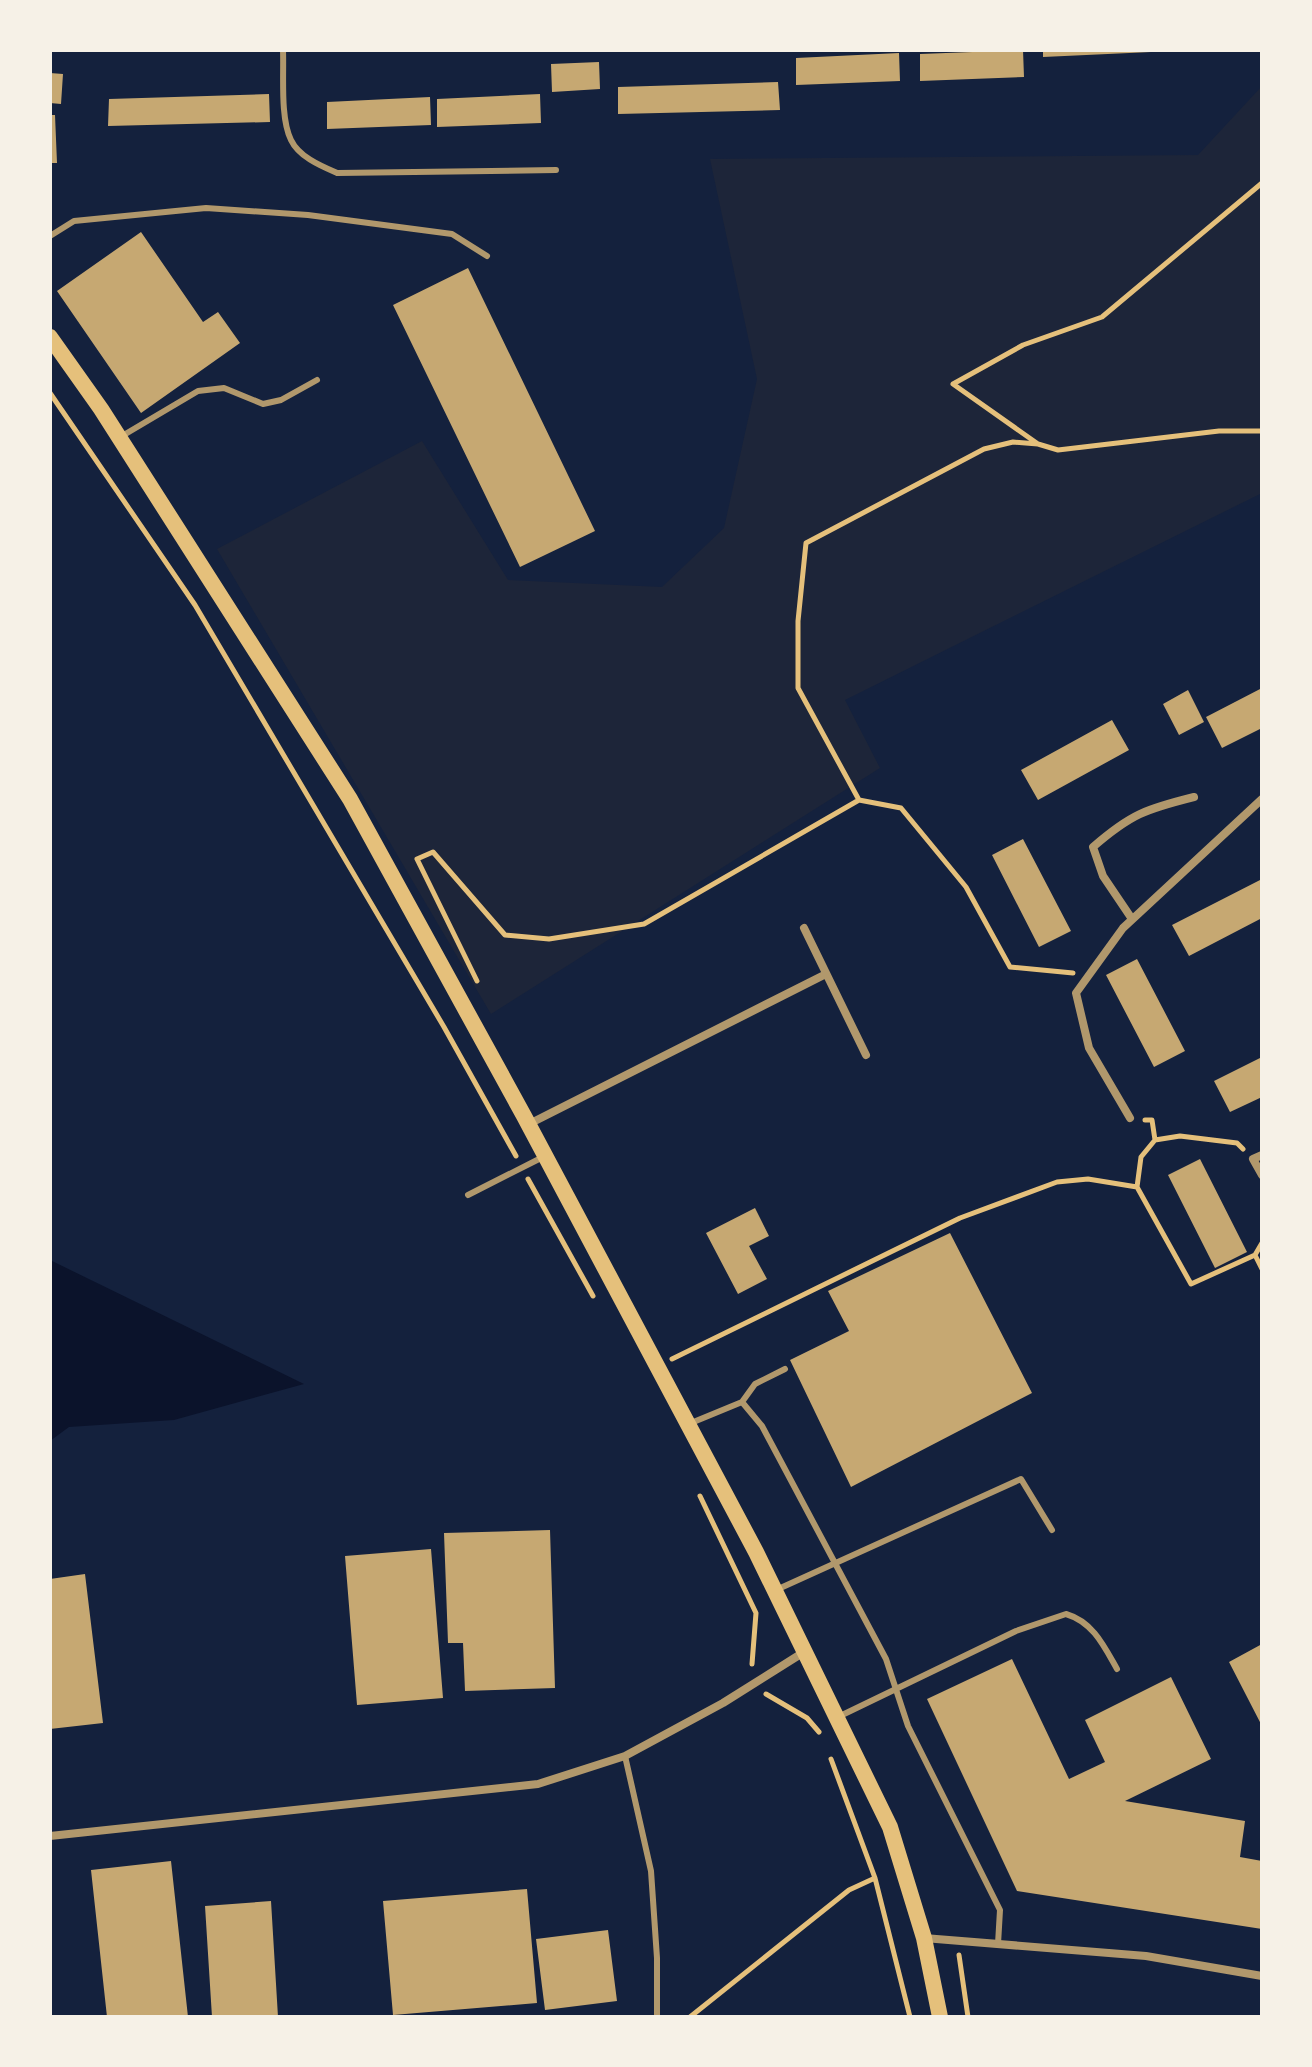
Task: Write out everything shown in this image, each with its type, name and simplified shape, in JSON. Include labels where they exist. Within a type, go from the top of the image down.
[{"type":"main road","points":[[50,337],[119,438],[350,799],[688,1424],[775,1591],[890,1827],[924,1938],[940,2017]]},
{"type":"street","points":[[1132,919],[1103,876],[1093,847],[1121,822],[1150,808],[1194,797]]},
{"type":"street","points":[[1130,1118],[1089,1048],[1076,993],[1132,919],[1262,799]]},
{"type":"street","points":[[804,928],[866,1055]]},
{"type":"street","points":[[528,1125],[826,974]]},
{"type":"street","points":[[1262,1155],[1253,1159],[1262,1175]]},
{"type":"street","points":[[50,1836],[538,1784],[625,1756],[804,1652]]},
{"type":"street","points":[[924,1938],[1146,1956],[1262,1976]]},
{"type":"lane","points":[[283,50],[286,124],[291,142],[312,161],[337,173],[556,170]]},
{"type":"lane","points":[[50,236],[74,221],[206,208],[308,215],[452,234],[487,256]]},
{"type":"lane","points":[[119,438],[198,391],[224,388],[263,404],[281,400],[317,380]]},
{"type":"lane","points":[[468,1195],[545,1156]]},
{"type":"lane","points":[[688,1424],[742,1402],[755,1384],[785,1369]]},
{"type":"lane","points":[[742,1402],[762,1426],[886,1659],[908,1726],[1000,1910],[998,1944]]},
{"type":"lane","points":[[775,1591],[1021,1479],[1052,1530]]},
{"type":"lane","points":[[836,1717],[1016,1631],[1066,1614],[1086,1624],[1101,1640],[1117,1669]]},
{"type":"lane","points":[[625,1756],[651,1871],[657,1958],[657,2017]]},
{"type":"path","points":[[1038,444],[953,384],[1023,345],[1102,317],[1262,183]]},
{"type":"path","points":[[50,393],[195,605],[444,1027],[599,1307]]},
{"type":"path","points":[[859,800],[798,688],[798,621],[806,543],[984,449],[1013,442],[1038,444],[1058,450],[1219,431],[1262,431]]},
{"type":"path","points":[[479,986],[417,859],[433,852],[505,935],[549,939],[644,924],[859,800],[901,808],[966,887],[1010,967],[1088,975]]},
{"type":"path","points":[[1253,1159],[1237,1143],[1180,1136],[1155,1140],[1141,1157],[1137,1187],[1191,1284],[1255,1255],[1262,1243]]},
{"type":"path","points":[[657,1366],[960,1218],[1015,1197],[1057,1182],[1088,1179],[1137,1187]]},
{"type":"path","points":[[1255,1255],[1262,1269]]},
{"type":"path","points":[[695,1487],[756,1613],[751,1685],[807,1718],[823,1736]]},
{"type":"path","points":[[828,1750],[875,1878],[910,2017]]},
{"type":"path","points":[[690,2017],[849,1890],[875,1878]]},
{"type":"path","points":[[957,1940],[968,2017]]},
{"type":"shaded area","points":[[1262,86],[1262,493],[845,700],[880,768],[491,1014],[217,549],[422,441],[508,580],[662,587],[724,528],[757,379],[710,159],[1198,155]]},
{"type":"shaded area","points":[[50,1260],[304,1384],[174,1420],[69,1427],[50,1441]]},
{"type":"building","points":[[1023,50],[1024,77],[920,81],[920,54]]},
{"type":"building","points":[[1043,50],[1151,50],[1151,52],[1043,57]]},
{"type":"building","points":[[899,53],[900,81],[796,85],[796,58]]},
{"type":"building","points":[[599,62],[600,89],[552,92],[551,64]]},
{"type":"building","points":[[50,73],[63,74],[61,104],[50,103]]},
{"type":"building","points":[[778,82],[780,110],[618,114],[618,87]]},
{"type":"building","points":[[269,94],[270,122],[108,126],[109,99]]},
{"type":"building","points":[[540,94],[541,123],[437,127],[437,99]]},
{"type":"building","points":[[430,97],[431,125],[327,129],[327,102]]},
{"type":"building","points":[[50,115],[55,115],[57,163],[50,163]]},
{"type":"building","points":[[141,232],[203,322],[218,312],[240,343],[141,413],[57,291]]},
{"type":"building","points":[[468,268],[595,531],[520,567],[393,305]]},
{"type":"building","points":[[1262,688],[1262,728],[1222,748],[1206,717]]},
{"type":"building","points":[[1188,690],[1204,722],[1179,735],[1163,704]]},
{"type":"building","points":[[1112,720],[1129,750],[1038,800],[1021,770]]},
{"type":"building","points":[[1023,839],[1071,931],[1039,947],[992,855]]},
{"type":"building","points":[[1262,879],[1262,918],[1189,956],[1172,925]]},
{"type":"building","points":[[1137,959],[1185,1051],[1154,1067],[1106,975]]},
{"type":"building","points":[[1262,1057],[1262,1097],[1230,1112],[1214,1081]]},
{"type":"building","points":[[1200,1159],[1247,1252],[1215,1268],[1168,1175]]},
{"type":"building","points":[[755,1208],[769,1236],[749,1246],[767,1279],[738,1294],[706,1233]]},
{"type":"building","points":[[950,1233],[1032,1393],[851,1487],[790,1360],[849,1331],[828,1291]]},
{"type":"building","points":[[550,1530],[555,1688],[465,1691],[463,1643],[448,1643],[444,1533]]},
{"type":"building","points":[[431,1549],[443,1698],[357,1705],[345,1556]]},
{"type":"building","points":[[85,1574],[103,1723],[50,1729],[50,1579]]},
{"type":"building","points":[[1262,1644],[1262,1726],[1229,1662]]},
{"type":"building","points":[[1012,1659],[1069,1779],[1105,1762],[1085,1720],[1171,1677],[1211,1759],[1125,1801],[1245,1821],[1240,1857],[1262,1861],[1262,1929],[1017,1891],[927,1699]]},
{"type":"building","points":[[171,1861],[188,2017],[107,2017],[91,1870]]},
{"type":"building","points":[[527,1889],[537,2003],[393,2015],[383,1901]]},
{"type":"building","points":[[271,1901],[278,2017],[212,2017],[205,1906]]},
{"type":"building","points":[[608,1930],[617,2001],[545,2010],[536,1939]]}]
